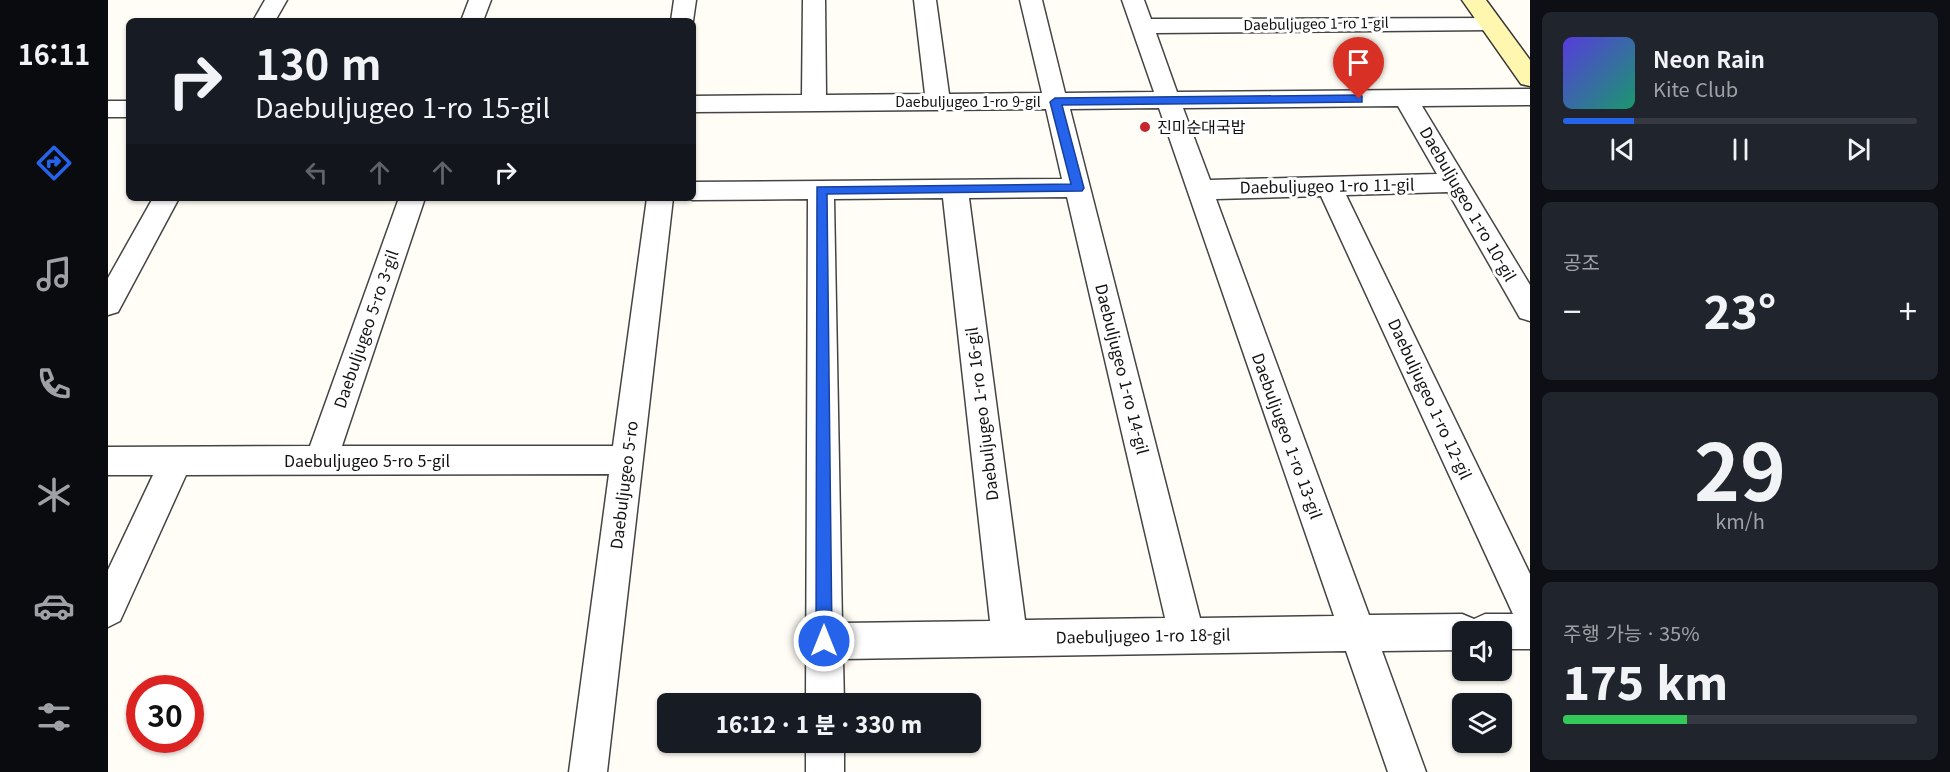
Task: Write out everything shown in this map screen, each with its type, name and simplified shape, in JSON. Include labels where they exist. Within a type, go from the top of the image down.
[{"type":"street","points":[[266,18],[276,0]]},
{"type":"street","points":[[473,18],[480,0]]},
{"type":"street","points":[[682,18],[685,0]]},
{"type":"street","points":[[814,0],[814,104]]},
{"type":"street","points":[[925,0],[938,102]]},
{"type":"street","name":"Daebuljugeo 1-ro 14-gil","points":[[1030,0],[1187,636]]},
{"type":"street","name":"Daebuljugeo 1-ro 13-gil","points":[[1133,0],[1407,772]]},
{"type":"street","points":[[1347,0],[1360,24]]},
{"type":"street","points":[[1474,0],[1530,78]]},
{"type":"street","name":"Daebuljugeo 1-ro 1-gil","points":[[1142,26],[1249,17],[1360,24],[1490,23]]},
{"type":"street","name":"Daebuljugeo 1-ro 9-gil","points":[[696,105],[1530,98]]},
{"type":"street","name":"Daebuljugeo 1-ro 10-gil","points":[[1406,99],[1530,310]]},
{"type":"street","points":[[108,109],[126,109]]},
{"type":"street","name":"Daebuljugeo 1-ro 11-gil","points":[[1199,189],[1456,183]]},
{"type":"street","name":"Daebuljugeo 1-ro 12-gil","points":[[1329,186],[1530,612]]},
{"type":"street","points":[[696,191],[1078,188]]},
{"type":"street","name":"Daebuljugeo 1-ro 16-gil","points":[[955,189],[1010,638]]},
{"type":"street","points":[[821,190],[825,693]]},
{"type":"street","points":[[108,304],[164,201]]},
{"type":"street","name":"Daebuljugeo 5-ro 3-gil","points":[[321,461],[411,201]]},
{"type":"street","name":"Daebuljugeo 5-ro","points":[[588,772],[660,201]]},
{"type":"street","name":"Daebuljugeo 5-ro 5-gil","points":[[108,461],[627,460]]},
{"type":"street","points":[[108,609],[176,461]]},
{"type":"street","points":[[1512,631],[1530,631]]},
{"type":"street","name":"Daebuljugeo 1-ro 18-gil","points":[[824,641],[1452,632]]},
{"type":"street","points":[[825,753],[825,772]]},
{"type":"place","name":"진미순대국밥","points":[[1145,127]]},
{"type":"route","points":[[824,641],[821,190],[1078,188],[1055,102],[1359,99]]}]
